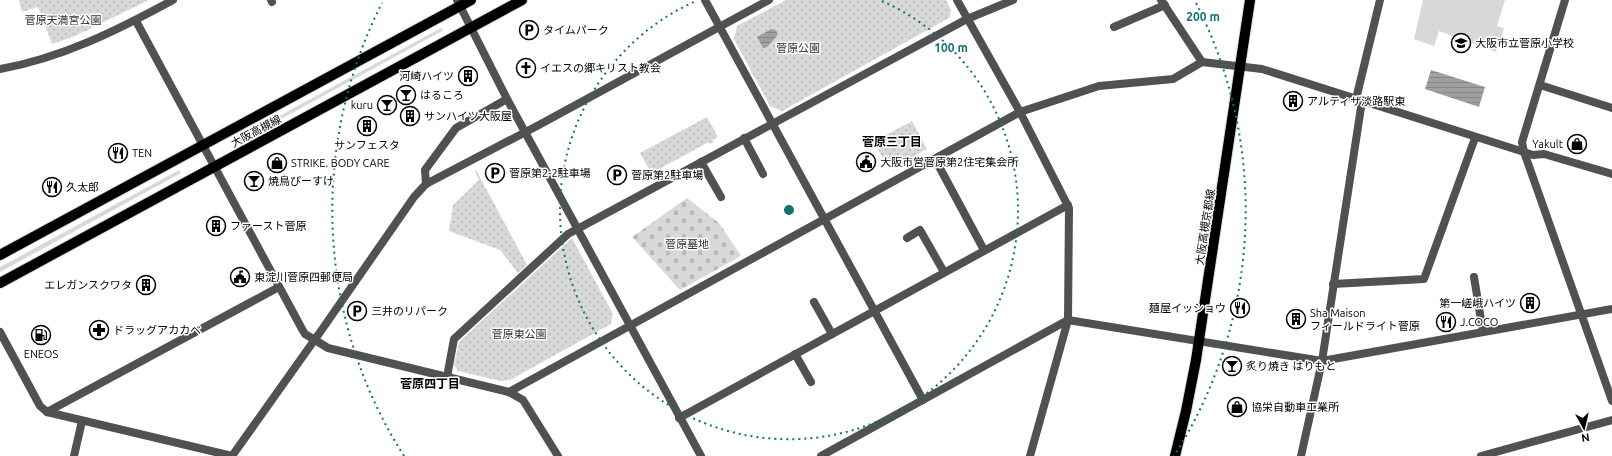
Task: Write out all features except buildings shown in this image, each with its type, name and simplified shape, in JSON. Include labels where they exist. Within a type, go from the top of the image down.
[{"type":"main road","name":"大阪高槻線","points":[[0,256],[204,145],[458,3],[471,0]]},
{"type":"main road","name":"大阪高槻線","points":[[0,283],[522,0]]},
{"type":"main road","name":"大阪高槻京都線","points":[[1175,456],[1186,411],[1199,341],[1250,0]]},
{"type":"street","points":[[0,69],[20,66],[77,48],[136,21],[173,0]]},
{"type":"street","points":[[705,0],[923,400]]},
{"type":"street","points":[[0,332],[40,406],[47,412],[232,456],[315,340],[414,197],[426,184],[769,0]]},
{"type":"street","points":[[957,0],[1020,112],[1068,205],[1068,320],[1030,456]]},
{"type":"street","points":[[447,377],[454,339],[568,234],[967,19],[1014,0]]},
{"type":"street","points":[[1301,456],[1322,361],[1359,100],[1380,0]]},
{"type":"street","points":[[1566,0],[1522,142],[1524,152],[1612,400]]},
{"type":"street","points":[[1114,27],[1163,2],[1202,62]]},
{"type":"street","points":[[458,3],[507,99],[701,456]]},
{"type":"street","points":[[136,21],[204,145],[214,168],[278,287],[305,334],[328,348],[509,392],[523,400],[558,456]]},
{"type":"street","points":[[509,392],[1020,112],[1099,86],[1173,79],[1202,62],[1240,68],[1262,69],[1475,138],[1533,155],[1544,154],[1612,174]]},
{"type":"street","points":[[1540,85],[1612,108]]},
{"type":"street","points":[[426,184],[425,170],[456,128],[507,99]]},
{"type":"street","points":[[744,138],[763,174]]},
{"type":"street","points":[[1334,284],[1424,279],[1475,138]]},
{"type":"street","points":[[935,159],[984,250]]},
{"type":"street","points":[[701,162],[721,197]]},
{"type":"street","points":[[679,418],[1068,205]]},
{"type":"street","points":[[908,238],[920,230],[944,272]]},
{"type":"street","points":[[1474,277],[1483,332]]},
{"type":"street","points":[[47,412],[278,287]]},
{"type":"street","points":[[814,302],[832,334]]},
{"type":"street","points":[[820,456],[1068,320],[1322,361],[1612,309]]},
{"type":"street","points":[[795,354],[811,382]]},
{"type":"street","points":[[1482,456],[1612,420]]},
{"type":"street","points":[[74,456],[82,421]]},
{"type":"green space","name":"菅原天満宮公園","points":[[19,0],[149,0],[75,36],[52,44],[38,7],[22,12]]},
{"type":"green space","name":"菅原公園","points":[[786,0],[946,0],[951,10],[949,18],[782,111],[770,106],[734,39],[737,26]]},
{"type":"green space","points":[[1423,0],[1505,0],[1497,26],[1504,28],[1496,52],[1439,31],[1434,46],[1414,39]]},
{"type":"green space","points":[[441,28],[443,29],[442,31],[237,143],[235,140]]},
{"type":"green space","points":[[707,117],[718,137],[712,140],[714,142],[710,144],[709,142],[661,168],[662,170],[658,172],[656,170],[651,173],[640,153]]},
{"type":"green space","points":[[912,121],[927,149],[896,166],[892,159],[885,162],[878,150],[886,145],[882,137]]},
{"type":"green space","points":[[179,170],[181,173],[0,272],[0,267]]},
{"type":"green space","points":[[476,170],[527,265],[518,273],[500,250],[449,231],[453,205],[479,180],[475,171]]},
{"type":"green space","name":"菅原墓地","points":[[687,198],[719,223],[741,256],[680,290],[632,237]]},
{"type":"green space","name":"菅原東公園","points":[[572,238],[613,314],[611,324],[510,380],[500,381],[458,371],[454,365],[459,342]]},
{"type":"shaded area","points":[[771,29],[777,31],[777,36],[767,47],[763,48],[757,37]]},
{"type":"shaded area","points":[[1431,70],[1485,87],[1479,107],[1425,89]]},
{"type":"place","name":"タイムパーク","points":[[529,30]]},
{"type":"place","name":"大阪市立菅原小学校","points":[[1461,43]]},
{"type":"place","name":"イエスの郷キリスト教会","points":[[526,68]]},
{"type":"place","name":"河崎ハイツ","points":[[468,76]]},
{"type":"place","name":"はるころ","points":[[406,95]]},
{"type":"place","name":"アルティザ淡路駅東","points":[[1293,101]]},
{"type":"place","name":"kuru","points":[[387,105]]},
{"type":"place","name":"サンハイツ大阪屋","points":[[410,116]]},
{"type":"place","name":"サンフェスタ","points":[[367,126]]},
{"type":"place","name":"Yakult","points":[[1577,144]]},
{"type":"place","name":"TEN","points":[[118,153]]},
{"type":"place","name":"大阪市営菅原第2住宅集会所","points":[[866,162]]},
{"type":"place","name":"STRIKE. BODY CARE","points":[[277,163]]},
{"type":"place","name":"菅原第2-2駐車場","points":[[495,173]]},
{"type":"place","name":"菅原第2駐車場","points":[[617,175]]},
{"type":"place","name":"焼鳥ぴーすけ","points":[[254,181]]},
{"type":"place","name":"久太郎","points":[[52,187]]},
{"type":"place","name":"ファースト菅原","points":[[216,226]]},
{"type":"place","name":"東淀川菅原四郵便局","points":[[240,277]]},
{"type":"place","name":"エレガンスクワタ","points":[[146,285]]},
{"type":"place","name":"第一嵯峨ハイツ","points":[[1530,303]]},
{"type":"place","name":"麺屋イッショウ","points":[[1240,308]]},
{"type":"place","name":"三井のリパーク","points":[[357,311]]},
{"type":"place","name":"Sha Maison フィールドライト菅原","points":[[1296,319]]},
{"type":"place","name":"J.COCO","points":[[1446,322]]},
{"type":"place","name":"ドラッグアカカベ","points":[[99,330]]},
{"type":"place","name":"ENEOS","points":[[41,335]]},
{"type":"place","name":"炙り焼き はりもと","points":[[1232,366]]},
{"type":"place","name":"協栄自動車工業所","points":[[1237,407]]},
{"type":"district","name":"菅原三丁目","points":[[892,142]]},
{"type":"district","name":"菅原四丁目","points":[[430,384]]}]
